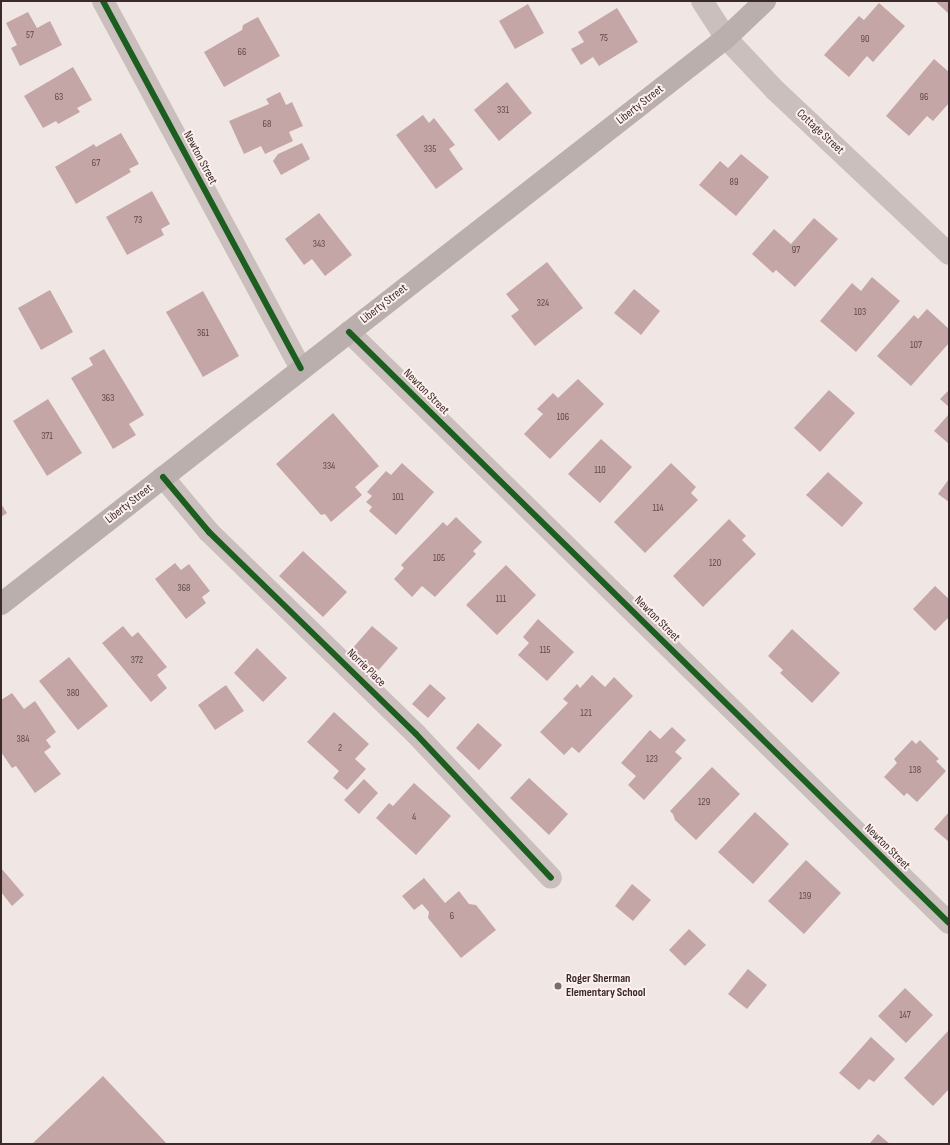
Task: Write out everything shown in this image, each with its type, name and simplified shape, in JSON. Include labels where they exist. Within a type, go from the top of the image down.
[{"type":"main road","name":"Liberty Street","points":[[1,604],[301,368],[726,38],[765,1]]},
{"type":"street","name":"Newton Street","points":[[103,1],[301,368]]},
{"type":"street","name":"Cottage Street","points":[[702,1],[726,38],[776,90],[949,254]]},
{"type":"street","name":"Newton Street","points":[[349,332],[949,923]]},
{"type":"street","name":"Norrie Place","points":[[163,477],[209,532],[411,729],[551,878]]},
{"type":"building","points":[[935,1],[949,1],[949,14]]},
{"type":"building","points":[[879,3],[905,26],[873,62],[867,56],[849,77],[824,55],[859,16],[864,20]]},
{"type":"building","points":[[528,4],[544,33],[515,49],[499,21]]},
{"type":"building","points":[[617,8],[638,42],[599,66],[593,57],[581,65],[571,49],[584,42],[578,32]]},
{"type":"building","points":[[28,12],[37,28],[50,21],[62,45],[20,66],[11,48],[17,45],[6,23]]},
{"type":"building","points":[[258,17],[280,56],[224,87],[204,52],[242,30],[243,25]]},
{"type":"building","points":[[934,59],[949,72],[949,103],[933,121],[927,116],[909,136],[886,116]]},
{"type":"building","points":[[73,67],[92,100],[77,108],[80,112],[58,124],[56,121],[43,128],[24,96]]},
{"type":"building","points":[[507,82],[532,113],[499,141],[474,110]]},
{"type":"building","points":[[280,92],[286,105],[292,102],[303,126],[289,132],[293,141],[265,154],[261,146],[244,154],[229,121],[269,104],[266,99]]},
{"type":"building","points":[[423,115],[429,123],[434,118],[455,145],[449,149],[463,169],[436,189],[396,135]]},
{"type":"building","points":[[121,133],[139,164],[129,169],[131,172],[76,204],[55,167],[94,144],[96,147]]},
{"type":"building","points":[[302,143],[310,159],[281,175],[273,161],[278,154]]},
{"type":"building","points":[[741,154],[769,177],[736,216],[699,185],[720,161],[728,168]]},
{"type":"building","points":[[152,191],[170,224],[161,229],[164,235],[127,255],[106,217]]},
{"type":"building","points":[[319,213],[352,255],[325,276],[312,259],[304,265],[285,239]]},
{"type":"building","points":[[814,218],[838,239],[795,287],[776,270],[773,273],[752,254],[774,229],[791,244]]},
{"type":"building","points":[[547,262],[583,308],[535,346],[511,316],[519,310],[506,294]]},
{"type":"building","points":[[872,277],[900,301],[856,352],[820,321],[852,283],[861,291]]},
{"type":"building","points":[[634,289],[660,311],[641,335],[614,313]]},
{"type":"building","points":[[50,290],[73,332],[41,350],[18,308]]},
{"type":"building","points":[[203,291],[239,356],[203,377],[166,312]]},
{"type":"building","points":[[927,309],[949,329],[949,343],[911,386],[877,356],[914,315],[918,319]]},
{"type":"building","points":[[104,349],[144,415],[129,424],[136,435],[113,449],[71,378],[93,365],[89,358]]},
{"type":"building","points":[[578,379],[604,404],[550,459],[524,434],[543,414],[537,409],[553,393],[558,398]]},
{"type":"building","points":[[829,390],[855,413],[820,452],[794,428]]},
{"type":"building","points":[[949,390],[949,407],[940,399]]},
{"type":"building","points":[[48,399],[82,453],[47,476],[13,421]]},
{"type":"building","points":[[333,413],[379,466],[355,487],[362,495],[331,522],[325,514],[321,515],[276,464]]},
{"type":"building","points":[[949,414],[949,444],[934,431]]},
{"type":"building","points":[[601,439],[632,467],[600,503],[568,474]]},
{"type":"building","points":[[402,463],[434,492],[396,535],[369,511],[372,507],[366,502],[372,496],[367,492],[386,471],[391,475]]},
{"type":"building","points":[[671,463],[696,487],[691,493],[698,500],[645,553],[614,522]]},
{"type":"building","points":[[828,472],[863,503],[842,527],[806,495]]},
{"type":"building","points":[[949,479],[949,502],[938,494]]},
{"type":"building","points":[[1,504],[7,513],[1,517]]},
{"type":"building","points":[[456,517],[482,542],[473,551],[476,554],[435,597],[422,586],[412,597],[394,579],[404,568],[401,565],[443,522],[447,526]]},
{"type":"building","points":[[729,519],[746,536],[742,540],[756,554],[703,607],[673,576]]},
{"type":"building","points":[[303,551],[347,592],[323,617],[279,576]]},
{"type":"building","points":[[175,563],[181,570],[189,564],[210,591],[202,597],[206,603],[186,619],[155,579]]},
{"type":"building","points":[[506,565],[536,595],[497,635],[466,605]]},
{"type":"building","points":[[935,586],[949,599],[949,617],[935,631],[913,609]]},
{"type":"building","points":[[538,619],[574,652],[547,681],[518,655],[529,643],[523,637]]},
{"type":"building","points":[[123,626],[132,637],[138,632],[167,667],[157,675],[167,688],[151,702],[102,643]]},
{"type":"building","points":[[372,626],[398,648],[376,673],[351,650]]},
{"type":"building","points":[[792,629],[840,673],[812,703],[780,673],[783,670],[768,656]]},
{"type":"building","points":[[257,648],[287,678],[263,702],[234,673]]},
{"type":"building","points":[[69,657],[108,706],[78,730],[39,681]]},
{"type":"building","points":[[592,675],[605,687],[614,677],[633,696],[579,753],[572,747],[564,755],[540,732],[568,703],[563,699],[577,684],[580,688]]},
{"type":"building","points":[[430,684],[446,698],[428,718],[412,704]]},
{"type":"building","points":[[226,685],[244,711],[215,730],[198,705]]},
{"type":"building","points":[[12,693],[24,709],[35,701],[56,732],[46,740],[51,747],[44,752],[61,774],[35,793],[16,766],[12,768],[1,752],[1,700]]},
{"type":"building","points":[[334,712],[369,744],[355,759],[366,769],[347,790],[333,778],[339,771],[307,742]]},
{"type":"building","points":[[478,723],[502,745],[479,770],[456,748]]},
{"type":"building","points":[[672,727],[686,740],[675,752],[682,758],[644,800],[628,785],[636,776],[621,763],[650,730],[660,739]]},
{"type":"building","points":[[912,740],[916,744],[920,740],[939,759],[936,761],[946,771],[917,802],[907,793],[904,796],[884,777],[897,763],[894,759]]},
{"type":"building","points":[[712,767],[740,794],[696,840],[675,820],[670,811]]},
{"type":"building","points":[[529,778],[568,814],[549,835],[510,798]]},
{"type":"building","points":[[364,779],[378,793],[359,814],[344,800]]},
{"type":"building","points":[[414,783],[451,816],[416,855],[376,818],[389,803],[393,806]]},
{"type":"building","points":[[755,812],[789,844],[753,884],[718,852]]},
{"type":"building","points":[[949,812],[949,842],[934,829]]},
{"type":"building","points":[[806,860],[841,893],[804,934],[768,901]]},
{"type":"building","points":[[1,868],[24,895],[12,906],[1,892]]},
{"type":"building","points":[[424,878],[445,903],[459,891],[469,904],[476,905],[496,930],[461,958],[428,918],[429,912],[422,904],[414,910],[402,896]]},
{"type":"building","points":[[632,884],[651,900],[633,921],[615,906]]},
{"type":"building","points":[[689,929],[706,945],[685,966],[669,950]]},
{"type":"building","points":[[748,969],[767,985],[747,1009],[728,994]]},
{"type":"building","points":[[905,988],[933,1015],[906,1043],[878,1016]]},
{"type":"building","points":[[949,1030],[949,1089],[933,1106],[904,1078]]},
{"type":"building","points":[[871,1037],[895,1059],[874,1082],[869,1079],[859,1090],[839,1073]]},
{"type":"building","points":[[103,1076],[167,1144],[33,1143]]},
{"type":"building","points":[[878,1134],[890,1144],[869,1144]]},
{"type":"cycle path","points":[[103,1],[301,368]]},
{"type":"cycle path","points":[[349,332],[949,923]]},
{"type":"cycle path","points":[[163,477],[209,532],[416,734],[551,878]]},
{"type":"place","name":"Roger Sherman Elementary School","points":[[558,986]]}]
